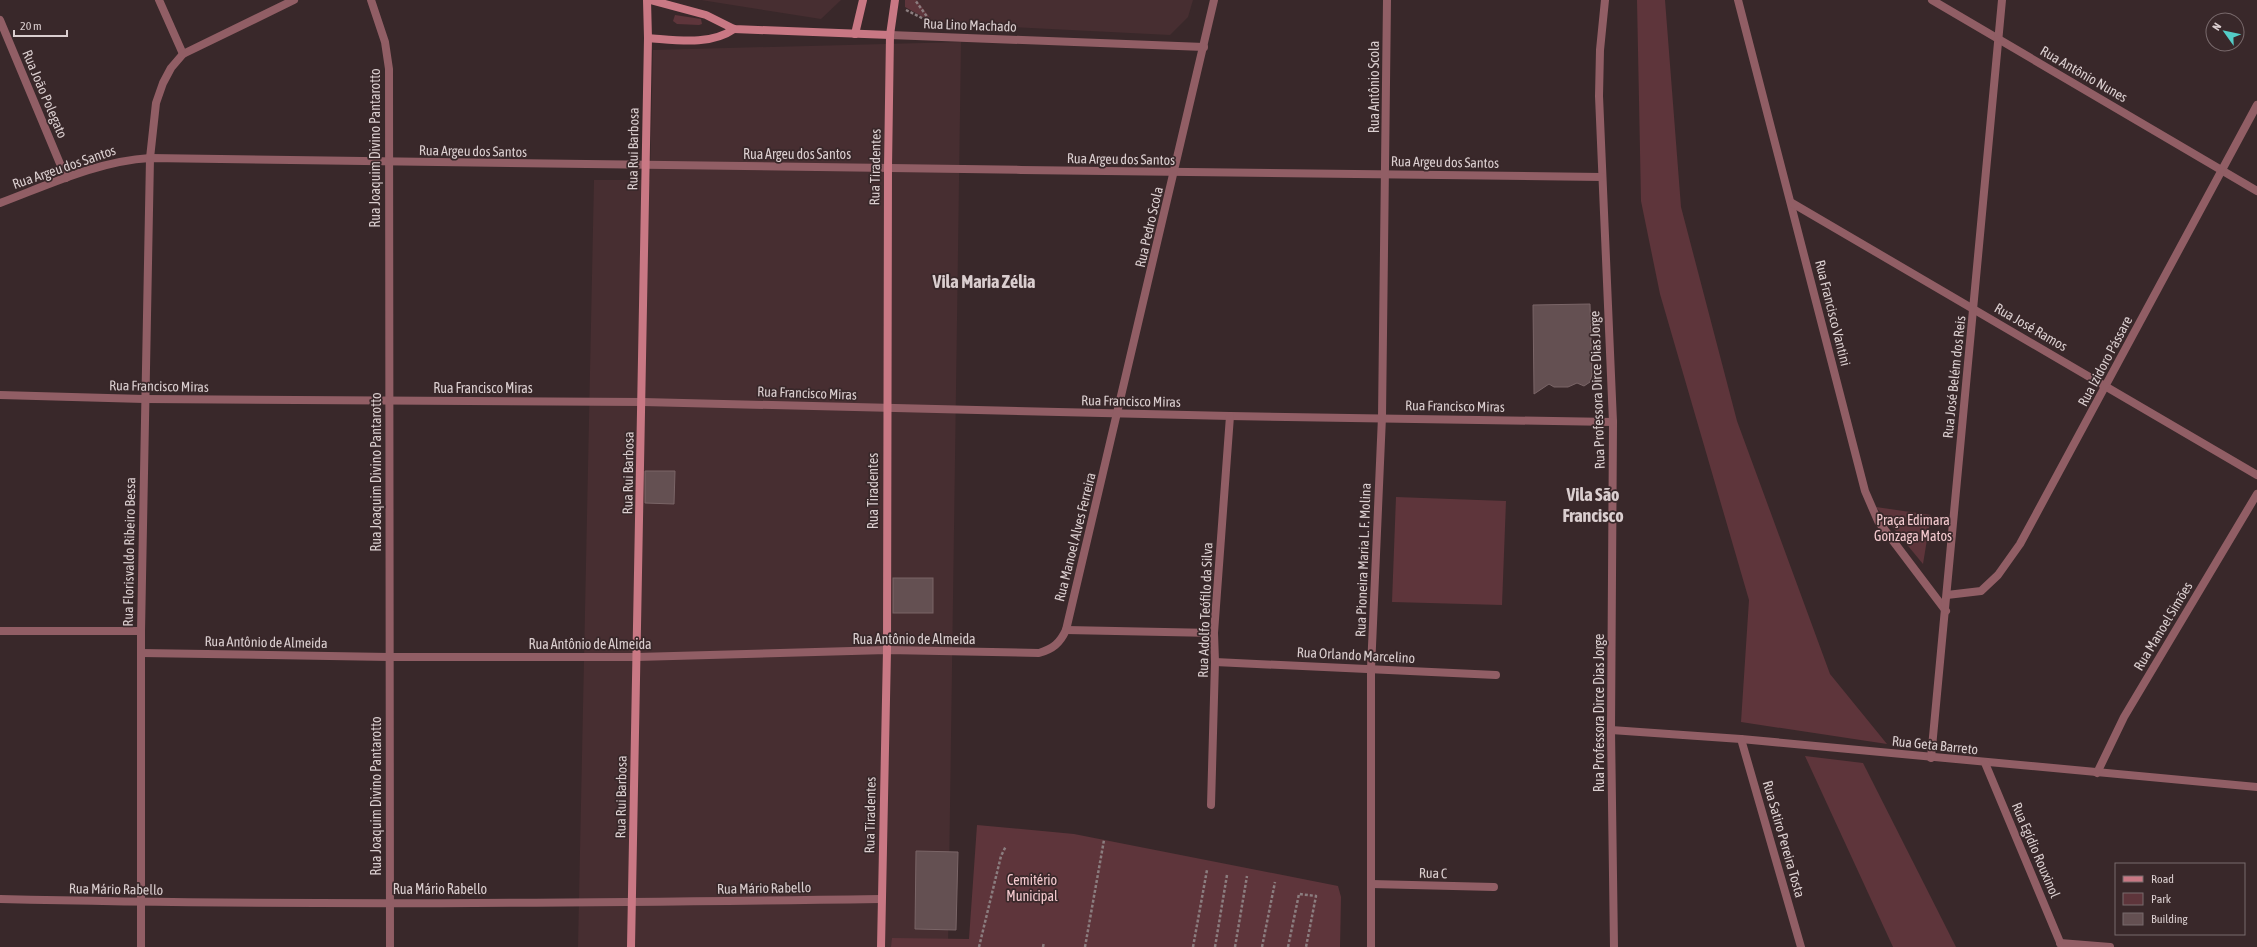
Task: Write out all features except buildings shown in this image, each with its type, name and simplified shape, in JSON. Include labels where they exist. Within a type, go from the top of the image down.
[{"type":"main road","name":"Rua Rui Barbosa","points":[[631,947],[643,402],[648,38],[647,0]]},
{"type":"main road","name":"Rua Lino Machado","points":[[650,0],[706,15],[734,29],[890,35]]},
{"type":"main road","points":[[855,34],[863,0]]},
{"type":"main road","name":"Rua Tiradentes","points":[[881,947],[880,899],[887,650],[886,449],[888,408],[888,167],[890,35],[895,0]]},
{"type":"main road","name":"Rua Lino Machado","points":[[648,38],[702,40],[726,35],[734,29]]},
{"type":"street","points":[[159,0],[183,54],[294,0]]},
{"type":"street","name":"Rua Joaquim Divino Pantarotto","points":[[371,0],[385,42],[389,69],[390,400],[388,657],[390,947]]},
{"type":"street","name":"Rua Pedro Scola","points":[[1118,414],[1214,0]]},
{"type":"street","name":"Rua Antônio Scola","points":[[1386,174],[1387,0]]},
{"type":"street","name":"Rua Professora Dirce Dias Jorge","points":[[1605,0],[1600,50],[1600,89],[1602,177],[1613,422],[1611,730],[1614,947]]},
{"type":"street","name":"Rua Francisco Vantini","points":[[1738,0],[1792,203],[1865,491],[1872,509],[1886,531],[1946,611]]},
{"type":"street","name":"Rua Antônio Nunes","points":[[1932,0],[2257,191]]},
{"type":"street","name":"Rua José Belém dos Reis","points":[[1931,758],[1946,611],[1958,466],[1974,310],[2002,0]]},
{"type":"street","name":"Rua João Polegato","points":[[0,20],[66,178]]},
{"type":"street","name":"Rua Lino Machado","points":[[890,35],[1204,47]]},
{"type":"street","name":"Rua Florisvaldo Ribeiro Bessa","points":[[141,947],[141,631],[144,399],[150,158],[156,104],[162,83],[171,68],[183,54]]},
{"type":"street","name":"Rua Izidoro Pássare","points":[[1947,595],[1981,591],[1990,584],[2007,564],[2020,544],[2107,386],[2257,104]]},
{"type":"street","name":"Rua Argeu dos Santos","points":[[0,203],[108,164],[131,159],[150,158],[646,167],[888,167],[1175,173],[1602,177]]},
{"type":"street","name":"Rua Pioneira Maria L. F. Molina","points":[[1371,947],[1371,669],[1382,417],[1386,174]]},
{"type":"street","name":"Rua José Ramos","points":[[1792,203],[2257,475]]},
{"type":"street","name":"Rua Francisco Miras","points":[[0,395],[144,399],[643,402],[1118,414],[1382,417],[1613,422]]},
{"type":"street","name":"Rua Manoel Alves Ferreira","points":[[1038,653],[1056,646],[1066,630],[1118,414]]},
{"type":"street","name":"Rua Adolfo Teófilo da Silva","points":[[1211,805],[1215,662],[1214,633],[1230,416]]},
{"type":"street","name":"Rua Manoel Simões","points":[[2096,773],[2124,717],[2257,494]]},
{"type":"street","points":[[1066,630],[1214,633]]},
{"type":"street","points":[[0,631],[141,631]]},
{"type":"street","name":"Rua Antônio de Almeida","points":[[141,653],[388,657],[637,657],[887,650],[1038,653]]},
{"type":"street","name":"Rua Orlando Marcelino","points":[[1215,662],[1496,675]]},
{"type":"street","name":"Rua Geta Barreto","points":[[1611,730],[1741,739],[1931,758],[2257,787]]},
{"type":"street","name":"Rua Satiro Pereira Tosta","points":[[1741,739],[1801,947]]},
{"type":"street","name":"Rua Egídio Rouxinol","points":[[1985,763],[2061,945]]},
{"type":"street","name":"Rua C","points":[[1371,884],[1494,887]]},
{"type":"street","name":"Rua Mário Rabello","points":[[0,899],[141,902],[632,902],[880,899]]},
{"type":"street","points":[[2061,945],[2110,947]]},
{"type":"path","points":[[904,8],[928,21],[928,18],[915,0]]},
{"type":"path","points":[[1085,947],[1104,840]]},
{"type":"path","points":[[979,947],[1000,856],[1006,846]]},
{"type":"path","points":[[1193,947],[1207,870]]},
{"type":"path","points":[[1215,947],[1227,875]]},
{"type":"path","points":[[1235,947],[1247,876]]},
{"type":"path","points":[[1262,947],[1275,882]]},
{"type":"path","points":[[1288,947],[1299,894],[1316,896],[1306,947]]},
{"type":"path","points":[[1043,947],[1044,942]]},
{"type":"shaded area","points":[[701,0],[841,0],[821,19]]},
{"type":"shaded area","points":[[917,0],[1193,0],[1188,17],[1170,35],[934,23]]},
{"type":"shaded area","points":[[961,42],[948,947],[578,947],[594,180],[650,180],[653,50]]},
{"type":"green space","points":[[905,0],[917,0],[934,23],[905,7]]},
{"type":"green space","points":[[1637,0],[1665,0],[1681,207],[1737,421],[1830,674],[1887,744],[1741,722],[1749,600],[1660,294],[1641,201]]},
{"type":"green space","points":[[675,15],[701,19],[702,24],[677,24],[673,21]]},
{"type":"green space","points":[[1396,497],[1506,501],[1502,605],[1392,602]]},
{"type":"green space","name":"Praça Edimara Gonzaga Matos","points":[[1876,507],[1931,515],[1923,564]]},
{"type":"green space","points":[[1805,756],[1863,763],[1956,947],[1893,947]]},
{"type":"green space","name":"Cemitério Municipal","points":[[977,825],[1074,834],[1338,886],[1341,897],[1340,947],[891,947],[892,938],[969,939]]},
{"type":"district","name":"Vila Maria Zélia","points":[[984,282]]},
{"type":"district","name":"Vila São Francisco","points":[[1593,505]]}]
